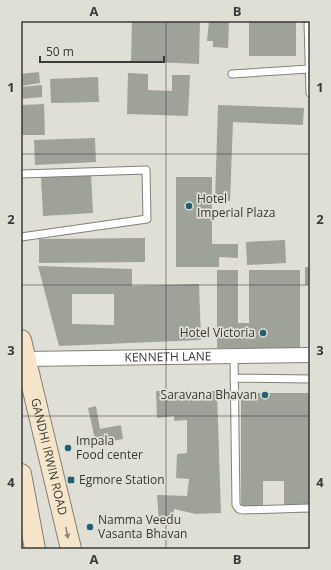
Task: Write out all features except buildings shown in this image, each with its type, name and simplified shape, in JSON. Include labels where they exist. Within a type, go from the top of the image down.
[{"type":"main road","name":"GANDHI IRWIN ROAD","points":[[23,350],[70,549]]},
{"type":"main road","points":[[22,480],[35,549]]},
{"type":"street","name":"KENNETH LANE","points":[[23,350],[234,356],[310,355]]},
{"type":"lane","points":[[308,21],[310,94]]},
{"type":"lane","points":[[232,74],[309,69]]},
{"type":"lane","points":[[21,174],[146,170],[147,219],[21,237]]},
{"type":"lane","points":[[234,356],[236,505],[239,509],[243,510],[310,508]]},
{"type":"lane","points":[[234,378],[310,379]]},
{"type":"place","name":"Hotel Imperial Plaza","points":[[189,206]]},
{"type":"place","name":"Hotel Victoria","points":[[263,333]]},
{"type":"place","name":"Saravana Bhavan","points":[[265,395]]},
{"type":"place","name":"Impala Food center","points":[[68,448]]},
{"type":"place","name":"Egmore Station","points":[[71,480]]},
{"type":"place","name":"Namma Veedu Vasanta Bhavan","points":[[90,527]]}]
